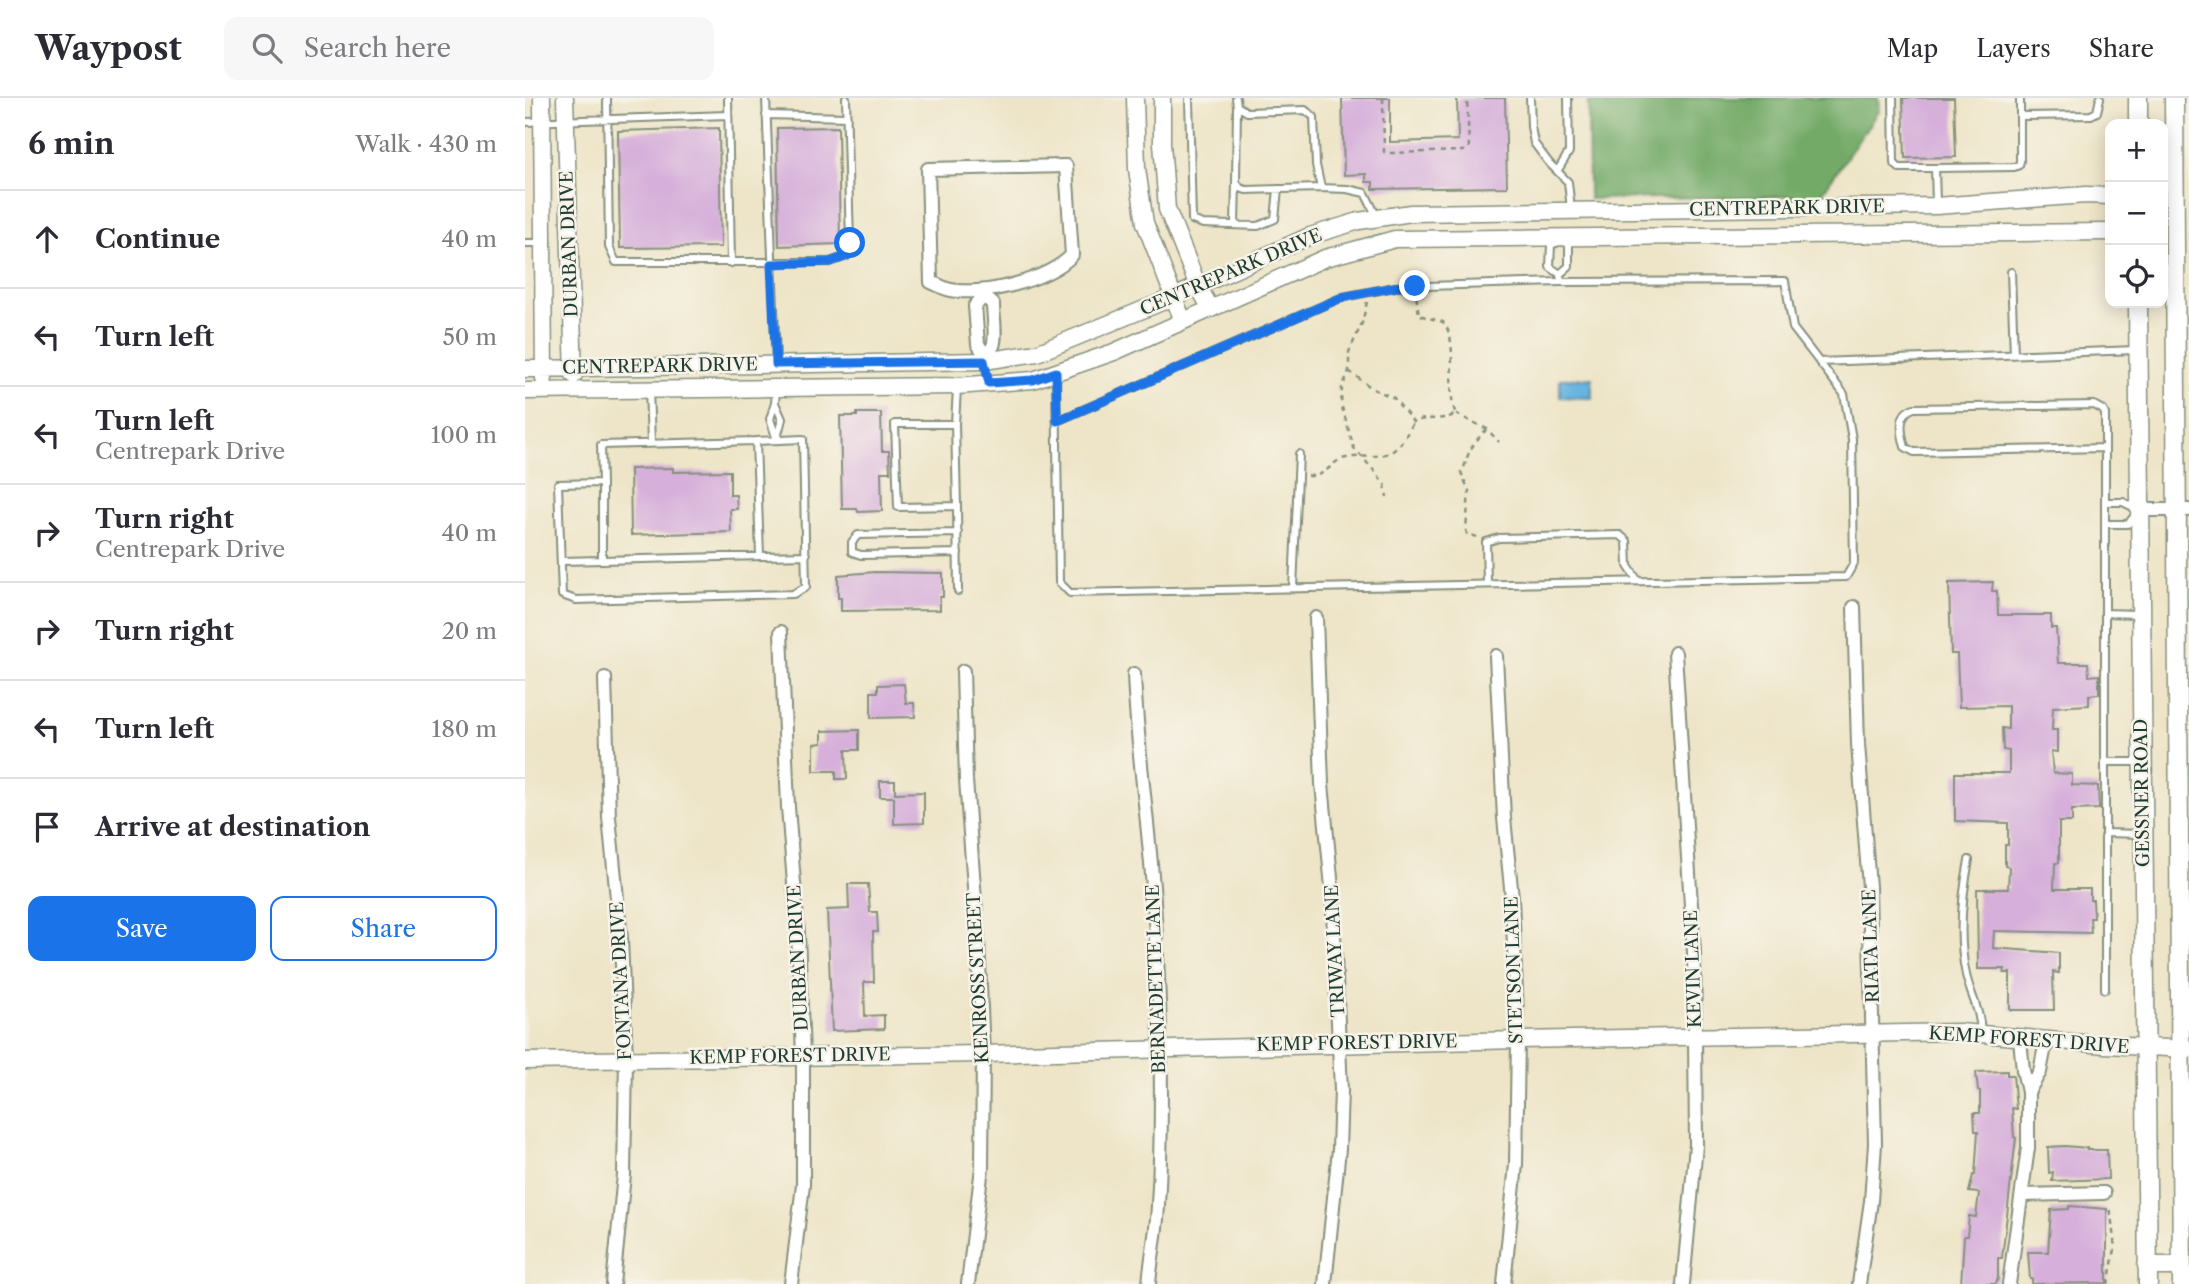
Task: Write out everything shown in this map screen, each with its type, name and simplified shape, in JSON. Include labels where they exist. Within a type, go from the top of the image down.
[{"type":"main road","points":[[2138,98],[2138,119]]},
{"type":"main road","name":"GESSNER ROAD","points":[[2174,98],[2169,230],[2183,510],[2185,1272]]},
{"type":"main road","name":"GESSNER ROAD","points":[[2138,308],[2148,1275]]},
{"type":"main road","points":[[2148,1275],[2185,1272]]},
{"type":"street","name":"DURBAN DRIVE","points":[[542,98],[544,390]]},
{"type":"street","name":"DURBAN DRIVE","points":[[565,98],[575,390]]},
{"type":"street","points":[[1135,98],[1137,169],[1145,223],[1183,321]]},
{"type":"street","points":[[1162,98],[1167,209],[1198,286],[1211,309]]},
{"type":"street","points":[[984,293],[1063,266],[1072,255],[1066,166],[928,169],[931,282],[948,289],[984,293],[993,304],[993,345],[985,358],[989,383]]},
{"type":"street","name":"CENTREPARK DRIVE","points":[[525,369],[985,358],[1037,354],[1310,236],[1359,221],[1411,213],[1936,206],[2105,196]]},
{"type":"street","points":[[1936,206],[1937,232]]},
{"type":"street","points":[[1750,208],[1751,235]]},
{"type":"street","points":[[1561,239],[1565,211]]},
{"type":"street","points":[[1377,218],[1381,243]]},
{"type":"street","name":"CENTREPARK DRIVE","points":[[525,391],[957,386],[1033,380],[1114,352],[1325,258],[1395,239],[2105,232]]},
{"type":"street","points":[[776,364],[776,387]]},
{"type":"street","points":[[2139,510],[2183,510]]},
{"type":"street","name":"RIATA LANE","points":[[1854,607],[1858,744],[1869,887],[1875,1144],[1871,1201],[1859,1284]]},
{"type":"street","name":"TRIWAY LANE","points":[[1316,618],[1322,784],[1332,888],[1339,1044],[1339,1149],[1325,1284]]},
{"type":"street","name":"DURBAN DRIVE","points":[[781,632],[787,807],[798,934],[803,1055],[803,1185],[791,1284]]},
{"type":"street","name":"KEVIN LANE","points":[[1675,653],[1694,952],[1696,1145],[1683,1284]]},
{"type":"street","name":"STETSON LANE","points":[[1496,656],[1504,818],[1512,898],[1518,1040],[1516,1164],[1504,1284]]},
{"type":"street","name":"KENROSS STREET","points":[[963,671],[965,780],[978,940],[983,1054],[982,1167],[968,1284]]},
{"type":"street","name":"BERNADETTE LANE","points":[[1135,674],[1136,724],[1144,778],[1154,903],[1161,1048],[1158,1207],[1149,1284]]},
{"type":"street","name":"FONTANA DRIVE","points":[[605,678],[609,817],[621,939],[626,1059],[624,1186],[613,1284]]},
{"type":"street","name":"KEMP FOREST DRIVE","points":[[525,1061],[983,1054],[1960,1032],[2046,1041],[2184,1049]]},
{"type":"street","points":[[2009,1284],[2028,1148],[2028,1092],[2020,1039]]},
{"type":"street","points":[[2028,1092],[2040,1072],[2046,1041]]},
{"type":"street","points":[[2022,1195],[2104,1193]]},
{"type":"lane","points":[[607,98],[609,247],[616,262],[771,264],[830,262],[847,256],[850,243],[846,98]]},
{"type":"lane","points":[[728,98],[731,263]]},
{"type":"lane","points":[[766,98],[776,364]]},
{"type":"lane","points":[[1189,98],[1192,220],[1203,224],[1258,226],[1275,219],[1278,189]]},
{"type":"lane","points":[[1530,98],[1534,143],[1568,183],[1565,211]]},
{"type":"lane","points":[[1558,170],[1569,152],[1568,98]]},
{"type":"lane","points":[[1893,98],[1896,167],[1935,168],[2019,165],[2020,98]]},
{"type":"lane","points":[[2020,116],[2091,115],[2097,112],[2100,98]]},
{"type":"lane","points":[[1235,225],[1236,102]]},
{"type":"lane","points":[[1236,102],[1247,112],[1305,110],[1314,117],[1316,165],[1321,188]]},
{"type":"lane","points":[[525,122],[728,115]]},
{"type":"lane","points":[[766,115],[847,117]]},
{"type":"lane","points":[[1935,168],[1936,206]]},
{"type":"lane","points":[[1235,183],[1246,190],[1321,188],[1365,193],[1377,218]]},
{"type":"lane","points":[[1560,274],[1569,267],[1569,244],[1561,239],[1551,245],[1550,256],[1550,267],[1560,274],[1561,282]]},
{"type":"lane","points":[[525,243],[543,243]]},
{"type":"lane","points":[[2011,272],[2014,355]]},
{"type":"lane","points":[[1056,372],[1059,582],[1070,593],[1846,577],[1854,563],[1852,439],[1844,394],[1793,328],[1785,281],[1415,286],[1343,297],[1057,421]]},
{"type":"lane","points":[[1819,362],[2138,350]]},
{"type":"lane","points":[[957,386],[955,424],[958,590]]},
{"type":"lane","points":[[776,387],[775,403],[769,419],[777,440]]},
{"type":"lane","points":[[649,389],[651,443]]},
{"type":"lane","points":[[775,403],[782,419],[777,440]]},
{"type":"lane","points":[[2104,448],[1914,453],[1905,447],[1903,416],[1907,410],[1914,408],[2094,405],[2105,414],[2105,989]]},
{"type":"lane","points":[[955,424],[895,424],[898,507],[957,506]]},
{"type":"lane","points":[[602,483],[558,484],[562,595],[576,600],[793,594],[806,587],[803,439],[601,445],[602,483],[602,560]]},
{"type":"lane","points":[[756,441],[760,556]]},
{"type":"lane","points":[[1293,588],[1299,454]]},
{"type":"lane","points":[[2105,502],[2123,502],[2139,510],[2128,524],[2105,524]]},
{"type":"lane","points":[[958,533],[858,535],[852,542],[852,552],[861,555],[958,553]]},
{"type":"lane","points":[[1487,584],[1486,542],[1499,538],[1620,535],[1627,541],[1628,566],[1638,581]]},
{"type":"lane","points":[[562,561],[806,555]]},
{"type":"lane","points":[[2106,613],[2140,614]]},
{"type":"lane","points":[[2106,762],[2142,762]]},
{"type":"lane","points":[[2106,833],[2143,834]]},
{"type":"lane","points":[[1969,860],[1962,898],[1964,957],[1966,974],[1980,1014],[1981,1035]]},
{"type":"path","points":[[1383,98],[1384,152],[1391,153],[1463,151],[1469,148],[1467,98]]},
{"type":"path","points":[[1415,286],[1419,315],[1443,322],[1451,335],[1452,401],[1456,414],[1487,429],[1499,442]]},
{"type":"path","points":[[1369,292],[1362,323],[1349,352],[1349,371],[1342,387],[1341,404],[1351,440],[1360,456],[1385,485],[1387,497]]},
{"type":"path","points":[[1349,371],[1373,389],[1394,397],[1413,422]]},
{"type":"path","points":[[1298,474],[1313,477],[1329,470],[1336,461],[1395,450],[1413,422],[1421,419],[1441,420],[1456,414]]},
{"type":"path","points":[[1486,542],[1467,534],[1465,514],[1469,491],[1461,472],[1466,466],[1469,452],[1487,429]]},
{"type":"path","points":[[2104,1193],[2109,1202],[2115,1249],[2108,1284]]},
{"type":"green space","points":[[1588,98],[1878,98],[1879,110],[1820,196],[1589,199]]},
{"type":"water","points":[[1592,378],[1592,398],[1560,397],[1560,379]]},
{"type":"building","points":[[1342,98],[1390,98],[1390,142],[1458,140],[1457,98],[1505,98],[1507,187],[1373,189],[1373,182],[1366,182],[1366,174],[1344,175]]},
{"type":"building","points":[[1903,98],[1954,98],[1956,157],[1905,158]]},
{"type":"building","points":[[838,127],[840,244],[779,246],[777,128]]},
{"type":"building","points":[[719,128],[721,247],[620,248],[618,131]]},
{"type":"building","points":[[857,413],[881,413],[882,451],[889,451],[890,472],[881,472],[882,511],[858,512],[857,509],[842,509],[840,416],[857,416]]},
{"type":"building","points":[[673,468],[673,472],[730,471],[730,495],[736,495],[737,509],[730,509],[731,532],[631,535],[630,469]]},
{"type":"building","points":[[875,572],[943,573],[940,610],[841,611],[838,575]]},
{"type":"building","points":[[1993,582],[1992,591],[1997,591],[1998,615],[2051,615],[2051,628],[2056,628],[2058,663],[2088,663],[2089,676],[2099,675],[2099,694],[2089,695],[2089,705],[2053,707],[2052,730],[2057,730],[2057,752],[2051,751],[2053,773],[2072,774],[2072,785],[2098,786],[2099,809],[2072,810],[2072,822],[2059,822],[2059,863],[2055,863],[2054,889],[2090,889],[2094,918],[2090,918],[2091,933],[1994,931],[1993,948],[2059,953],[2059,973],[2053,972],[2054,1010],[2010,1010],[2010,973],[2004,973],[2005,969],[1978,969],[1977,889],[2008,889],[2009,867],[2005,866],[2005,845],[2008,845],[2008,823],[1955,821],[1955,773],[2009,773],[2009,751],[2003,750],[2002,728],[2008,729],[2008,706],[1959,707],[1957,654],[1951,654],[1949,583]]},
{"type":"building","points":[[904,684],[906,703],[914,703],[915,717],[871,718],[871,692],[878,692],[878,685]]},
{"type":"building","points":[[859,730],[859,750],[846,750],[847,779],[836,779],[836,771],[814,771],[814,744],[822,743],[822,731]]},
{"type":"building","points":[[880,781],[895,781],[895,793],[924,792],[924,823],[894,824],[894,797],[880,797]]},
{"type":"building","points":[[848,884],[868,884],[870,912],[877,912],[878,932],[873,932],[874,982],[864,982],[865,1016],[884,1015],[884,1029],[832,1031],[827,910],[849,909]]},
{"type":"building","points":[[2007,1071],[2007,1075],[2013,1075],[2016,1109],[2012,1108],[2016,1138],[2002,1258],[1998,1258],[1998,1278],[1996,1284],[1961,1284],[1964,1236],[1967,1236],[1969,1216],[1976,1217],[1979,1193],[1969,1192],[1975,1175],[1978,1131],[1975,1131],[1974,1113],[1980,1113],[1980,1091],[1976,1072]]},
{"type":"building","points":[[2048,1147],[2107,1150],[2108,1179],[2052,1181]]},
{"type":"building","points":[[2069,1206],[2107,1209],[2107,1283],[2032,1284],[2028,1252],[2048,1252],[2051,1210],[2069,1209]]},
{"type":"route","points":[[850,243],[847,256],[830,262],[771,264],[776,364],[984,361],[989,383],[1033,380],[1056,372],[1057,421],[1343,297],[1415,286]]}]
